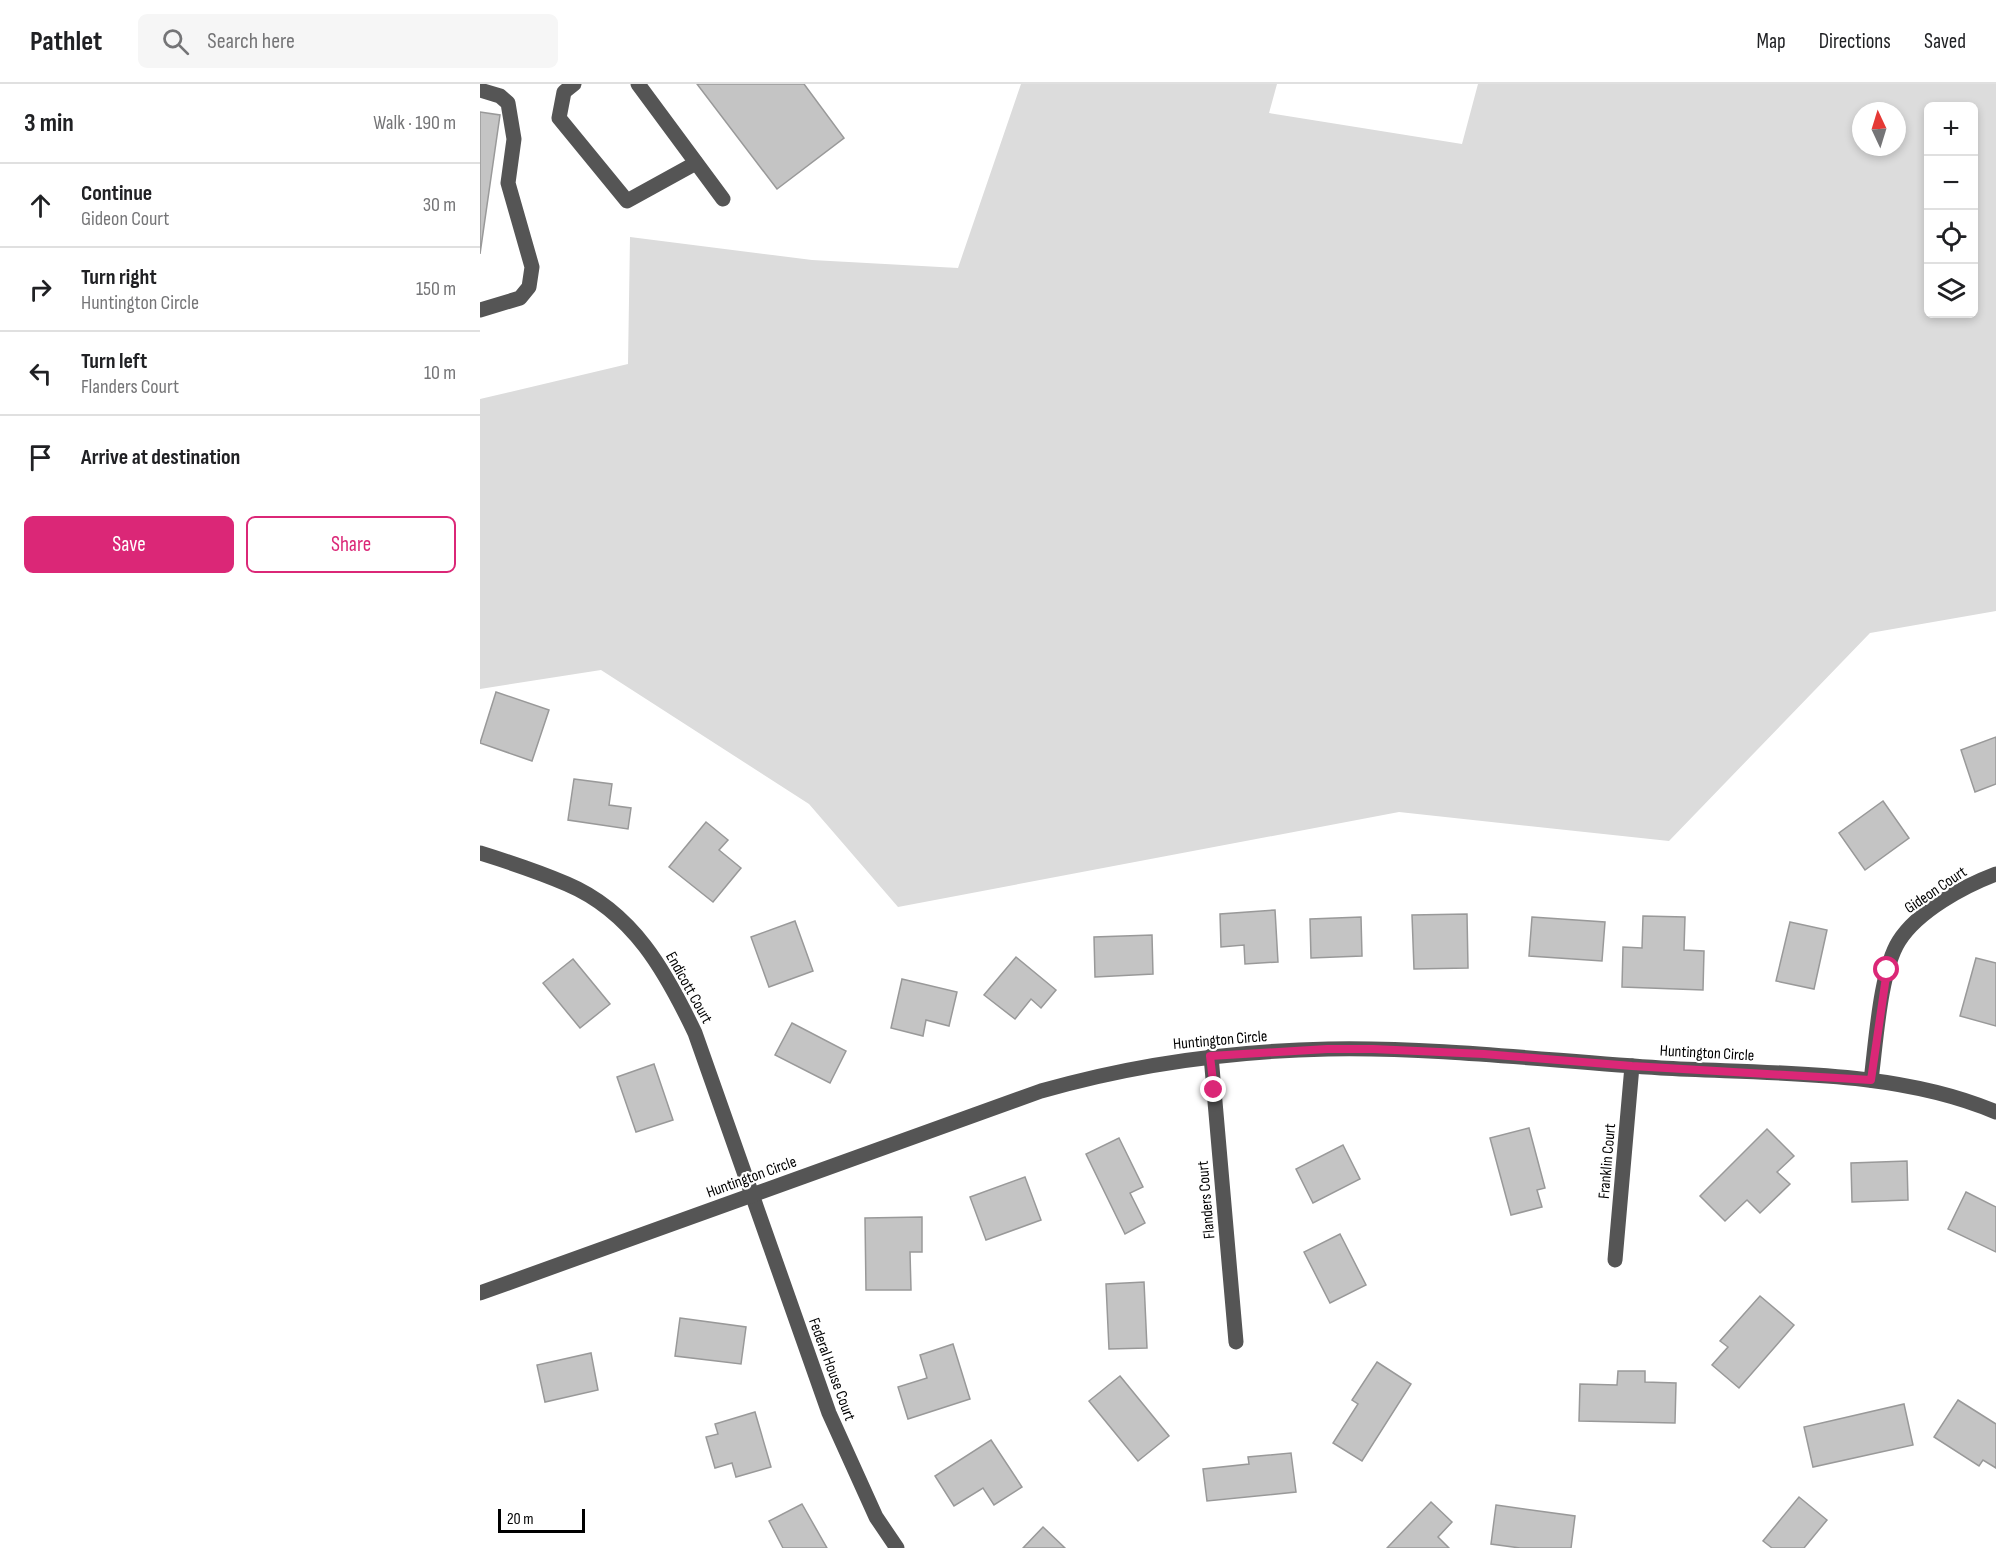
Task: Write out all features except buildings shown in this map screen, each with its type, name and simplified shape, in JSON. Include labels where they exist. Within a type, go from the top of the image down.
[{"type":"street","points":[[573,84],[564,92],[559,118],[627,201],[696,163]]},
{"type":"street","points":[[638,84],[723,199]]},
{"type":"street","points":[[480,90],[500,96],[508,103],[514,139],[508,183],[532,267],[529,287],[520,298],[480,310]]},
{"type":"street","name":"Endicott Court","points":[[480,853],[568,884],[594,898],[623,921],[648,948],[671,984],[695,1034],[752,1196]]},
{"type":"street","name":"Gideon Court","points":[[1871,1080],[1887,970],[1900,939],[1918,919],[1941,902],[1974,882],[1996,874]]},
{"type":"street","name":"Huntington Circle","points":[[480,1293],[1041,1091],[1100,1075],[1164,1062],[1210,1056],[1327,1049],[1373,1049],[1484,1054],[1632,1066],[1871,1080],[1940,1093],[1996,1112]]},
{"type":"street","name":"Flanders Court","points":[[1210,1056],[1236,1342]]},
{"type":"street","name":"Franklin Court","points":[[1616,1260],[1632,1066]]},
{"type":"street","name":"Federal House Court","points":[[752,1196],[829,1413],[876,1517],[897,1548]]},
{"type":"shaded area","points":[[1021,84],[1277,84],[1269,113],[1462,144],[1478,84],[1996,84],[1996,611],[1870,633],[1669,841],[1399,812],[898,907],[809,804],[601,670],[480,689],[480,399],[628,364],[630,237],[812,260],[958,268]]},
{"type":"route","points":[[1214,1090],[1210,1056],[1327,1049],[1484,1054],[1632,1066],[1871,1080],[1887,970]]}]
